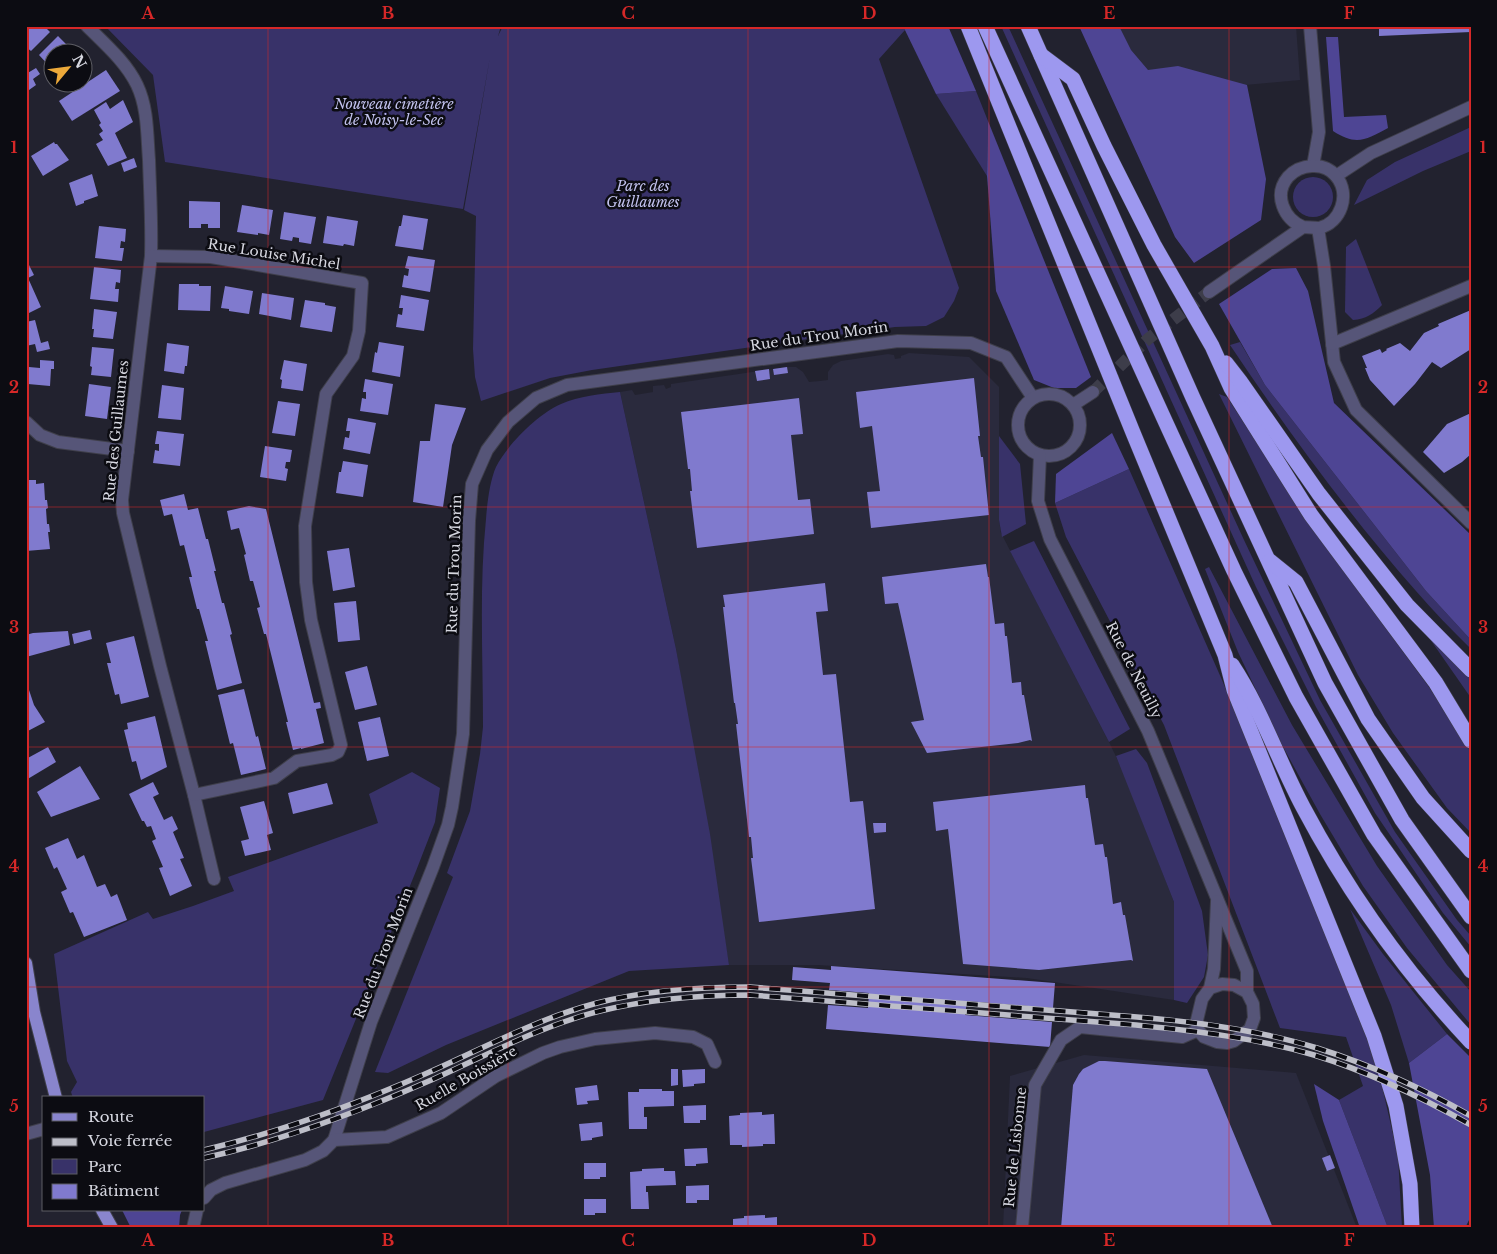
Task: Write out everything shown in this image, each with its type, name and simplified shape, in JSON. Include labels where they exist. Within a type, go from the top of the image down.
[{"type":"highway","points":[[968,26],[1225,655],[1234,690],[1377,1045],[1396,1106],[1410,1184],[1412,1228]]},
{"type":"highway","points":[[985,26],[1234,571],[1296,697],[1374,835],[1471,971]]},
{"type":"highway","points":[[1028,26],[1265,556],[1325,683],[1402,820],[1471,917]]},
{"type":"highway","points":[[1041,55],[1073,79],[1154,246],[1212,346],[1231,388],[1311,515],[1436,684],[1471,741]]},
{"type":"highway","points":[[1212,346],[1240,381],[1325,502],[1407,605],[1471,670]]},
{"type":"highway","points":[[1265,556],[1296,582],[1368,719],[1423,798],[1471,851]]},
{"type":"highway","points":[[1225,655],[1245,684],[1302,807],[1343,877],[1391,947],[1450,1020],[1471,1042]]},
{"type":"main road","points":[[26,963],[34,1012],[55,1096]]},
{"type":"main road","points":[[103,1212],[112,1228]]},
{"type":"street","name":"Rue des Guillaumes","points":[[87,26],[128,69],[143,101],[146,120],[152,218],[152,256],[122,500],[123,512],[214,879]]},
{"type":"street","points":[[1310,26],[1319,132],[1313,166]]},
{"type":"street","points":[[1336,176],[1371,153],[1471,107]]},
{"type":"street","points":[[1313,166],[1325,169],[1336,176],[1342,188],[1344,198],[1336,218],[1318,228],[1303,227],[1289,218],[1283,208],[1281,199],[1282,188],[1287,178],[1303,167],[1313,166]]},
{"type":"street","points":[[1209,292],[1303,227]]},
{"type":"street","points":[[1318,228],[1334,362],[1356,410],[1471,523]]},
{"type":"street","name":"Rue Louise Michel","points":[[152,256],[212,257],[362,283],[359,331],[353,356],[326,394],[305,526],[306,582],[311,620],[341,745],[338,752],[332,756],[297,761],[274,778],[194,795]]},
{"type":"street","points":[[1332,344],[1471,286]]},
{"type":"street","name":"Rue du Trou Morin","points":[[334,1140],[371,1022],[448,825],[463,734],[468,521],[472,484],[487,450],[508,422],[536,398],[567,384],[898,341],[971,343],[1006,357],[1033,398]]},
{"type":"street","points":[[1073,404],[1093,392]]},
{"type":"street","points":[[1050,394],[1059,395],[1073,404],[1078,412],[1080,430],[1073,446],[1066,452],[1049,456],[1040,455],[1026,445],[1018,429],[1018,420],[1026,404],[1033,398],[1050,394]]},
{"type":"street","points":[[26,422],[40,435],[58,442],[128,451]]},
{"type":"street","name":"Rue de Neuilly","points":[[1040,455],[1038,500],[1050,539],[1148,731],[1247,971],[1247,992]]},
{"type":"street","name":"Rue de Neuilly","points":[[1210,988],[1214,969],[1217,896]]},
{"type":"street","points":[[1222,984],[1234,985],[1247,992],[1253,1004],[1254,1018],[1250,1029],[1234,1041],[1227,1043],[1217,1042],[1204,1037],[1198,1030],[1197,1020],[1202,999],[1210,988],[1222,984]]},
{"type":"street","name":"Rue de Lisbonne","points":[[1022,1228],[1032,1110],[1036,1085],[1060,1040],[1080,1027],[1182,1037],[1198,1030]]},
{"type":"street","name":"Ruelle Boissière","points":[[334,1140],[387,1137],[441,1113],[496,1076],[528,1060],[560,1047],[595,1039],[655,1033],[693,1037],[707,1044],[715,1062]]},
{"type":"street","points":[[26,1134],[42,1129]]},
{"type":"street","points":[[205,1197],[211,1190],[225,1183],[305,1160],[323,1151],[334,1140]]},
{"type":"street","points":[[193,1228],[197,1212]]},
{"type":"shaded area","points":[[903,26],[948,26],[976,91],[936,94]]},
{"type":"shaded area","points":[[1079,26],[1119,26],[1131,50],[1148,70],[1178,66],[1247,85],[1266,179],[1261,220],[1194,263],[1175,237]]},
{"type":"shaded area","points":[[1118,26],[1296,26],[1300,80],[1160,93],[1129,48]]},
{"type":"shaded area","points":[[1326,37],[1338,37],[1344,117],[1386,115],[1388,128],[1361,140],[1348,139],[1333,131]]},
{"type":"shaded area","points":[[988,121],[1091,377],[1076,388],[1054,388],[1034,380],[996,291],[987,176]]},
{"type":"shaded area","points":[[1296,268],[1308,291],[1334,403],[1471,535],[1471,640],[1426,591],[1265,385],[1219,304],[1272,269]]},
{"type":"shaded area","points":[[909,353],[969,357],[999,387],[999,520],[1001,533],[1122,769],[1174,902],[1174,1000],[1027,978],[818,965],[729,965],[676,649],[620,392],[632,390],[635,395],[653,392],[653,386],[664,385],[666,389],[671,387],[671,384],[787,367],[796,367],[803,372],[809,382],[828,380],[828,372],[833,365],[841,361],[888,354],[894,355],[895,359]]},
{"type":"shaded area","points":[[1112,433],[1129,469],[1055,503],[1056,474]]},
{"type":"shaded area","points":[[1447,1034],[1471,1058],[1471,1216],[1465,1228],[1434,1228],[1430,1175],[1409,1063]]},
{"type":"shaded area","points":[[1084,1055],[1296,1073],[1357,1228],[1003,1228],[1010,1076]]},
{"type":"shaded area","points":[[1314,1084],[1339,1100],[1388,1228],[1360,1228],[1323,1121]]},
{"type":"shaded area","points":[[123,1212],[181,1212],[179,1228],[131,1228]]},
{"type":"green space","name":"Parc des Guillaumes","points":[[105,26],[501,26],[498,36],[503,26],[903,26],[905,30],[879,59],[959,288],[954,301],[944,317],[926,326],[895,327],[592,370],[550,378],[481,401],[475,377],[473,349],[476,216],[464,210],[490,57],[463,209],[165,162],[153,75]]},
{"type":"green space","points":[[1001,26],[1008,26],[1244,540],[1320,700],[1395,832],[1457,920],[1471,936],[1471,947],[1443,913],[1375,813],[1316,707],[1256,587]]},
{"type":"green space","points":[[976,91],[988,121],[987,176],[936,94]]},
{"type":"green space","points":[[1471,127],[1471,151],[1423,171],[1354,205],[1367,180],[1395,162]]},
{"type":"green space","points":[[1313,177],[1327,183],[1333,197],[1327,211],[1313,217],[1299,211],[1293,197],[1299,183]]},
{"type":"green space","points":[[1356,239],[1382,305],[1369,316],[1353,320],[1345,312],[1346,247]]},
{"type":"green space","points":[[1240,342],[1265,385],[1426,591],[1471,640],[1471,649],[1429,606],[1391,562],[1319,471],[1230,345]]},
{"type":"green space","points":[[620,392],[676,649],[710,834],[729,965],[629,971],[446,1045],[388,1073],[375,1072],[453,877],[447,873],[470,811],[483,727],[482,623],[484,545],[487,506],[494,472],[501,458],[515,440],[552,409],[575,399]]},
{"type":"green space","points":[[1219,394],[1227,397],[1320,539],[1429,687],[1471,752],[1471,833],[1447,808],[1393,733],[1358,675]]},
{"type":"green space","points":[[999,436],[1020,464],[1026,524],[1002,537],[999,520]]},
{"type":"green space","points":[[1129,469],[1222,680],[1374,1051],[1398,1156],[1402,1228],[1388,1228],[1339,1100],[1363,1086],[1346,1037],[1280,1028],[1164,725],[1066,537],[1055,503]]},
{"type":"green space","points":[[1034,541],[1130,729],[1109,742],[1010,551]]},
{"type":"green space","points":[[1209,567],[1292,725],[1377,866],[1447,965],[1471,992],[1471,1025],[1407,948],[1363,886],[1320,814],[1282,745],[1238,652],[1205,569]]},
{"type":"green space","points":[[1425,632],[1471,680],[1471,698]]},
{"type":"green space","points":[[1136,749],[1147,763],[1202,911],[1208,955],[1204,977],[1187,1003],[1174,1000],[1174,902],[1116,756]]},
{"type":"green space","points":[[412,772],[440,788],[435,822],[323,1100],[205,1132],[205,1096],[72,1096],[71,1092],[77,1082],[67,1061],[54,954],[148,912],[153,919],[234,891],[228,877],[378,823],[369,794]]},
{"type":"green space","points":[[1350,909],[1383,954],[1447,1034],[1409,1063],[1391,1005]]},
{"type":"building","points":[[26,26],[44,26],[50,32],[31,51],[26,47]]},
{"type":"building","points":[[1379,26],[1471,26],[1471,32],[1379,36]]},
{"type":"building","points":[[58,36],[64,42],[52,42]]},
{"type":"building","points":[[36,68],[40,74],[33,79],[36,85],[29,90],[26,85],[26,74]]},
{"type":"building","points":[[106,70],[120,91],[72,121],[59,101],[73,92],[92,92],[92,79]]},
{"type":"building","points":[[123,100],[133,122],[115,133],[127,158],[108,166],[96,144],[103,140],[99,134],[103,131],[94,110],[106,102],[110,109]]},
{"type":"building","points":[[54,142],[69,160],[43,176],[31,156]]},
{"type":"building","points":[[134,158],[137,167],[124,172],[121,163]]},
{"type":"building","points":[[92,174],[98,196],[76,206],[69,183]]},
{"type":"building","points":[[189,201],[220,202],[220,228],[208,228],[208,224],[201,224],[201,228],[189,228]]},
{"type":"building","points":[[242,205],[273,210],[269,235],[237,232]]},
{"type":"building","points":[[284,212],[316,217],[311,244],[299,242],[299,238],[293,237],[292,241],[280,239]]},
{"type":"building","points":[[403,215],[428,219],[423,250],[395,246]]},
{"type":"building","points":[[327,216],[358,221],[354,246],[323,243]]},
{"type":"building","points":[[99,226],[126,229],[125,242],[121,241],[120,248],[124,248],[122,261],[95,258]]},
{"type":"building","points":[[408,256],[435,260],[430,292],[402,287],[404,275],[408,276],[409,269],[405,268]]},
{"type":"building","points":[[26,259],[34,275],[28,278],[41,307],[29,313],[26,308]]},
{"type":"building","points":[[94,267],[121,270],[120,283],[116,282],[115,289],[119,289],[118,302],[90,299]]},
{"type":"building","points":[[179,284],[211,286],[210,311],[178,310]]},
{"type":"building","points":[[225,286],[253,291],[249,314],[221,308]]},
{"type":"building","points":[[262,293],[294,298],[291,320],[259,314]]},
{"type":"building","points":[[401,295],[429,300],[424,331],[396,327],[398,314],[402,315],[403,308],[399,308]]},
{"type":"building","points":[[305,300],[336,307],[332,332],[300,327]]},
{"type":"building","points":[[94,309],[117,312],[113,339],[93,337]]},
{"type":"building","points":[[1471,310],[1471,349],[1441,368],[1432,362],[1415,384],[1394,406],[1370,380],[1362,356],[1380,349],[1382,353],[1386,349],[1400,343],[1410,351],[1424,333],[1439,326],[1438,324]]},
{"type":"building","points":[[35,320],[41,343],[48,341],[50,349],[37,352],[35,344],[26,346],[26,322]]},
{"type":"building","points":[[379,342],[404,346],[400,377],[372,372],[375,352],[377,353]]},
{"type":"building","points":[[167,343],[189,346],[187,366],[185,366],[184,374],[164,371]]},
{"type":"building","points":[[92,347],[114,349],[111,377],[91,375]]},
{"type":"building","points":[[40,360],[54,361],[54,369],[51,369],[50,386],[28,384],[29,367],[40,368]]},
{"type":"building","points":[[284,360],[307,364],[303,391],[281,388],[282,380],[280,379]]},
{"type":"building","points":[[787,367],[788,373],[774,375],[773,369]]},
{"type":"building","points":[[769,369],[770,379],[757,381],[755,371]]},
{"type":"building","points":[[974,378],[980,436],[978,436],[981,457],[983,457],[989,515],[871,528],[867,492],[880,491],[872,426],[860,428],[856,392]]},
{"type":"building","points":[[365,379],[393,384],[388,415],[360,411],[362,398],[366,399],[366,392],[363,392]]},
{"type":"building","points":[[89,384],[111,387],[107,419],[85,416]]},
{"type":"building","points":[[162,385],[184,388],[181,420],[158,418]]},
{"type":"building","points":[[799,398],[803,434],[791,435],[798,500],[810,499],[814,534],[697,548],[690,491],[692,491],[690,469],[688,469],[681,412]]},
{"type":"building","points":[[278,401],[300,404],[295,436],[272,433]]},
{"type":"building","points":[[435,404],[466,408],[452,445],[443,507],[413,502],[420,441],[430,441]]},
{"type":"building","points":[[1471,413],[1471,454],[1444,473],[1423,452],[1447,424]]},
{"type":"building","points":[[348,418],[376,423],[370,454],[343,449],[345,437],[349,438],[350,431],[346,431]]},
{"type":"building","points":[[157,431],[184,434],[180,466],[153,463],[155,450],[159,451],[159,444],[155,444]]},
{"type":"building","points":[[265,446],[292,450],[290,462],[286,462],[285,468],[288,469],[286,481],[260,477]]},
{"type":"building","points":[[343,461],[368,465],[363,497],[336,493],[339,472],[341,472]]},
{"type":"building","points":[[27,480],[36,480],[36,484],[44,483],[45,500],[47,500],[48,508],[46,509],[47,524],[49,524],[50,532],[48,532],[50,549],[26,551]]},
{"type":"building","points":[[184,494],[188,510],[198,508],[206,539],[208,539],[222,603],[224,603],[232,634],[230,635],[242,683],[217,690],[205,641],[208,641],[189,577],[192,577],[184,545],[180,546],[172,514],[164,516],[160,500]]},
{"type":"building","points":[[249,506],[266,509],[314,703],[320,702],[321,708],[316,709],[324,743],[293,750],[266,634],[264,634],[257,608],[260,607],[253,581],[250,581],[244,555],[246,554],[239,528],[231,530],[227,511]]},
{"type":"building","points":[[349,548],[355,587],[333,591],[327,551]]},
{"type":"building","points":[[986,564],[995,624],[1004,623],[1012,683],[1021,682],[1032,741],[927,753],[911,722],[924,720],[898,603],[885,604],[882,577]]},
{"type":"building","points":[[825,583],[828,611],[816,612],[823,675],[836,674],[850,802],[863,801],[875,909],[759,922],[723,595]]},
{"type":"building","points":[[356,601],[360,640],[338,642],[334,603]]},
{"type":"building","points":[[90,630],[92,639],[74,644],[72,634]]},
{"type":"building","points":[[68,631],[70,645],[26,657],[26,635]]},
{"type":"building","points":[[134,636],[149,697],[121,704],[119,694],[115,695],[107,663],[111,663],[106,643]]},
{"type":"building","points":[[367,666],[377,705],[355,710],[345,672]]},
{"type":"building","points":[[26,681],[34,705],[45,722],[26,732]]},
{"type":"building","points":[[244,689],[266,769],[241,775],[233,743],[230,744],[218,695]]},
{"type":"building","points":[[155,716],[167,767],[141,780],[136,761],[132,762],[124,730],[128,729],[127,723]]},
{"type":"building","points":[[380,717],[389,756],[367,761],[358,722]]},
{"type":"building","points":[[48,747],[56,762],[26,780],[26,759]]},
{"type":"building","points":[[80,766],[100,799],[51,817],[37,792]]},
{"type":"building","points":[[153,782],[159,794],[153,797],[164,820],[172,816],[178,829],[173,832],[184,858],[180,859],[192,886],[170,896],[159,868],[163,867],[152,841],[156,839],[151,826],[147,827],[144,821],[142,821],[129,794]]},
{"type":"building","points":[[327,783],[333,804],[293,814],[288,793]]},
{"type":"building","points":[[1085,785],[1095,845],[1103,844],[1105,857],[1107,857],[1113,904],[1121,902],[1133,961],[1039,970],[963,964],[948,829],[936,831],[933,802]]},
{"type":"building","points":[[264,801],[273,833],[267,835],[271,850],[245,856],[241,841],[249,839],[240,807]]},
{"type":"building","points":[[873,823],[886,823],[886,832],[874,833]]},
{"type":"building","points":[[68,838],[77,859],[84,855],[97,887],[105,884],[111,897],[117,894],[127,920],[84,937],[73,912],[70,913],[61,892],[67,889],[57,867],[54,869],[45,848]]},
{"type":"building","points":[[831,966],[1055,983],[1053,1008],[967,1001],[965,1015],[1052,1022],[1050,1047],[826,1029],[828,1005],[868,1008],[869,993],[829,990],[830,983],[792,980],[793,967],[831,970]]},
{"type":"building","points":[[1099,1061],[1207,1069],[1273,1228],[1061,1228],[1073,1085],[1083,1069]]},
{"type":"building","points":[[671,1069],[678,1069],[678,1085],[671,1086]]},
{"type":"building","points":[[705,1069],[705,1083],[683,1087],[682,1070]]},
{"type":"building","points":[[597,1085],[599,1100],[587,1101],[588,1104],[577,1105],[575,1088]]},
{"type":"building","points":[[639,1089],[674,1091],[674,1106],[644,1107],[644,1117],[647,1117],[647,1129],[629,1129],[628,1092],[639,1092]]},
{"type":"building","points":[[706,1105],[706,1120],[700,1120],[700,1123],[684,1123],[683,1106]]},
{"type":"building","points":[[762,1112],[762,1115],[774,1114],[775,1144],[742,1147],[742,1145],[730,1145],[729,1116],[740,1115],[740,1113]]},
{"type":"building","points":[[602,1122],[603,1136],[581,1141],[579,1124]]},
{"type":"building","points":[[707,1148],[708,1163],[685,1166],[684,1149]]},
{"type":"building","points":[[1330,1155],[1335,1168],[1327,1171],[1322,1158]]},
{"type":"building","points":[[584,1163],[606,1163],[606,1177],[584,1179]]},
{"type":"building","points":[[664,1168],[664,1171],[675,1171],[676,1185],[646,1186],[649,1209],[631,1209],[630,1172],[642,1171],[642,1169]]},
{"type":"building","points":[[709,1185],[709,1200],[697,1200],[697,1203],[686,1203],[686,1186]]},
{"type":"building","points":[[584,1199],[606,1199],[606,1213],[584,1215]]},
{"type":"building","points":[[765,1215],[765,1218],[777,1217],[777,1228],[733,1228],[733,1219],[744,1218],[744,1216]]},
{"type":"tunnel","points":[[1093,392],[1148,339],[1209,292]]},
{"type":"railway","points":[[205,1150],[261,1135],[344,1107],[425,1074],[552,1017],[597,1003],[635,995],[711,988],[750,987],[1137,1017],[1183,1021],[1228,1028],[1273,1036],[1317,1048],[1357,1062],[1415,1087],[1471,1116]]},
{"type":"railway","points":[[205,1158],[290,1135],[346,1115],[429,1081],[534,1033],[578,1017],[619,1007],[656,1001],[731,995],[1136,1025],[1248,1040],[1292,1049],[1355,1069],[1414,1095],[1471,1125]]},
{"type":"park label","name":"Nouveau cimetière de Noisy-le-Sec","points":[[394,112]]}]
